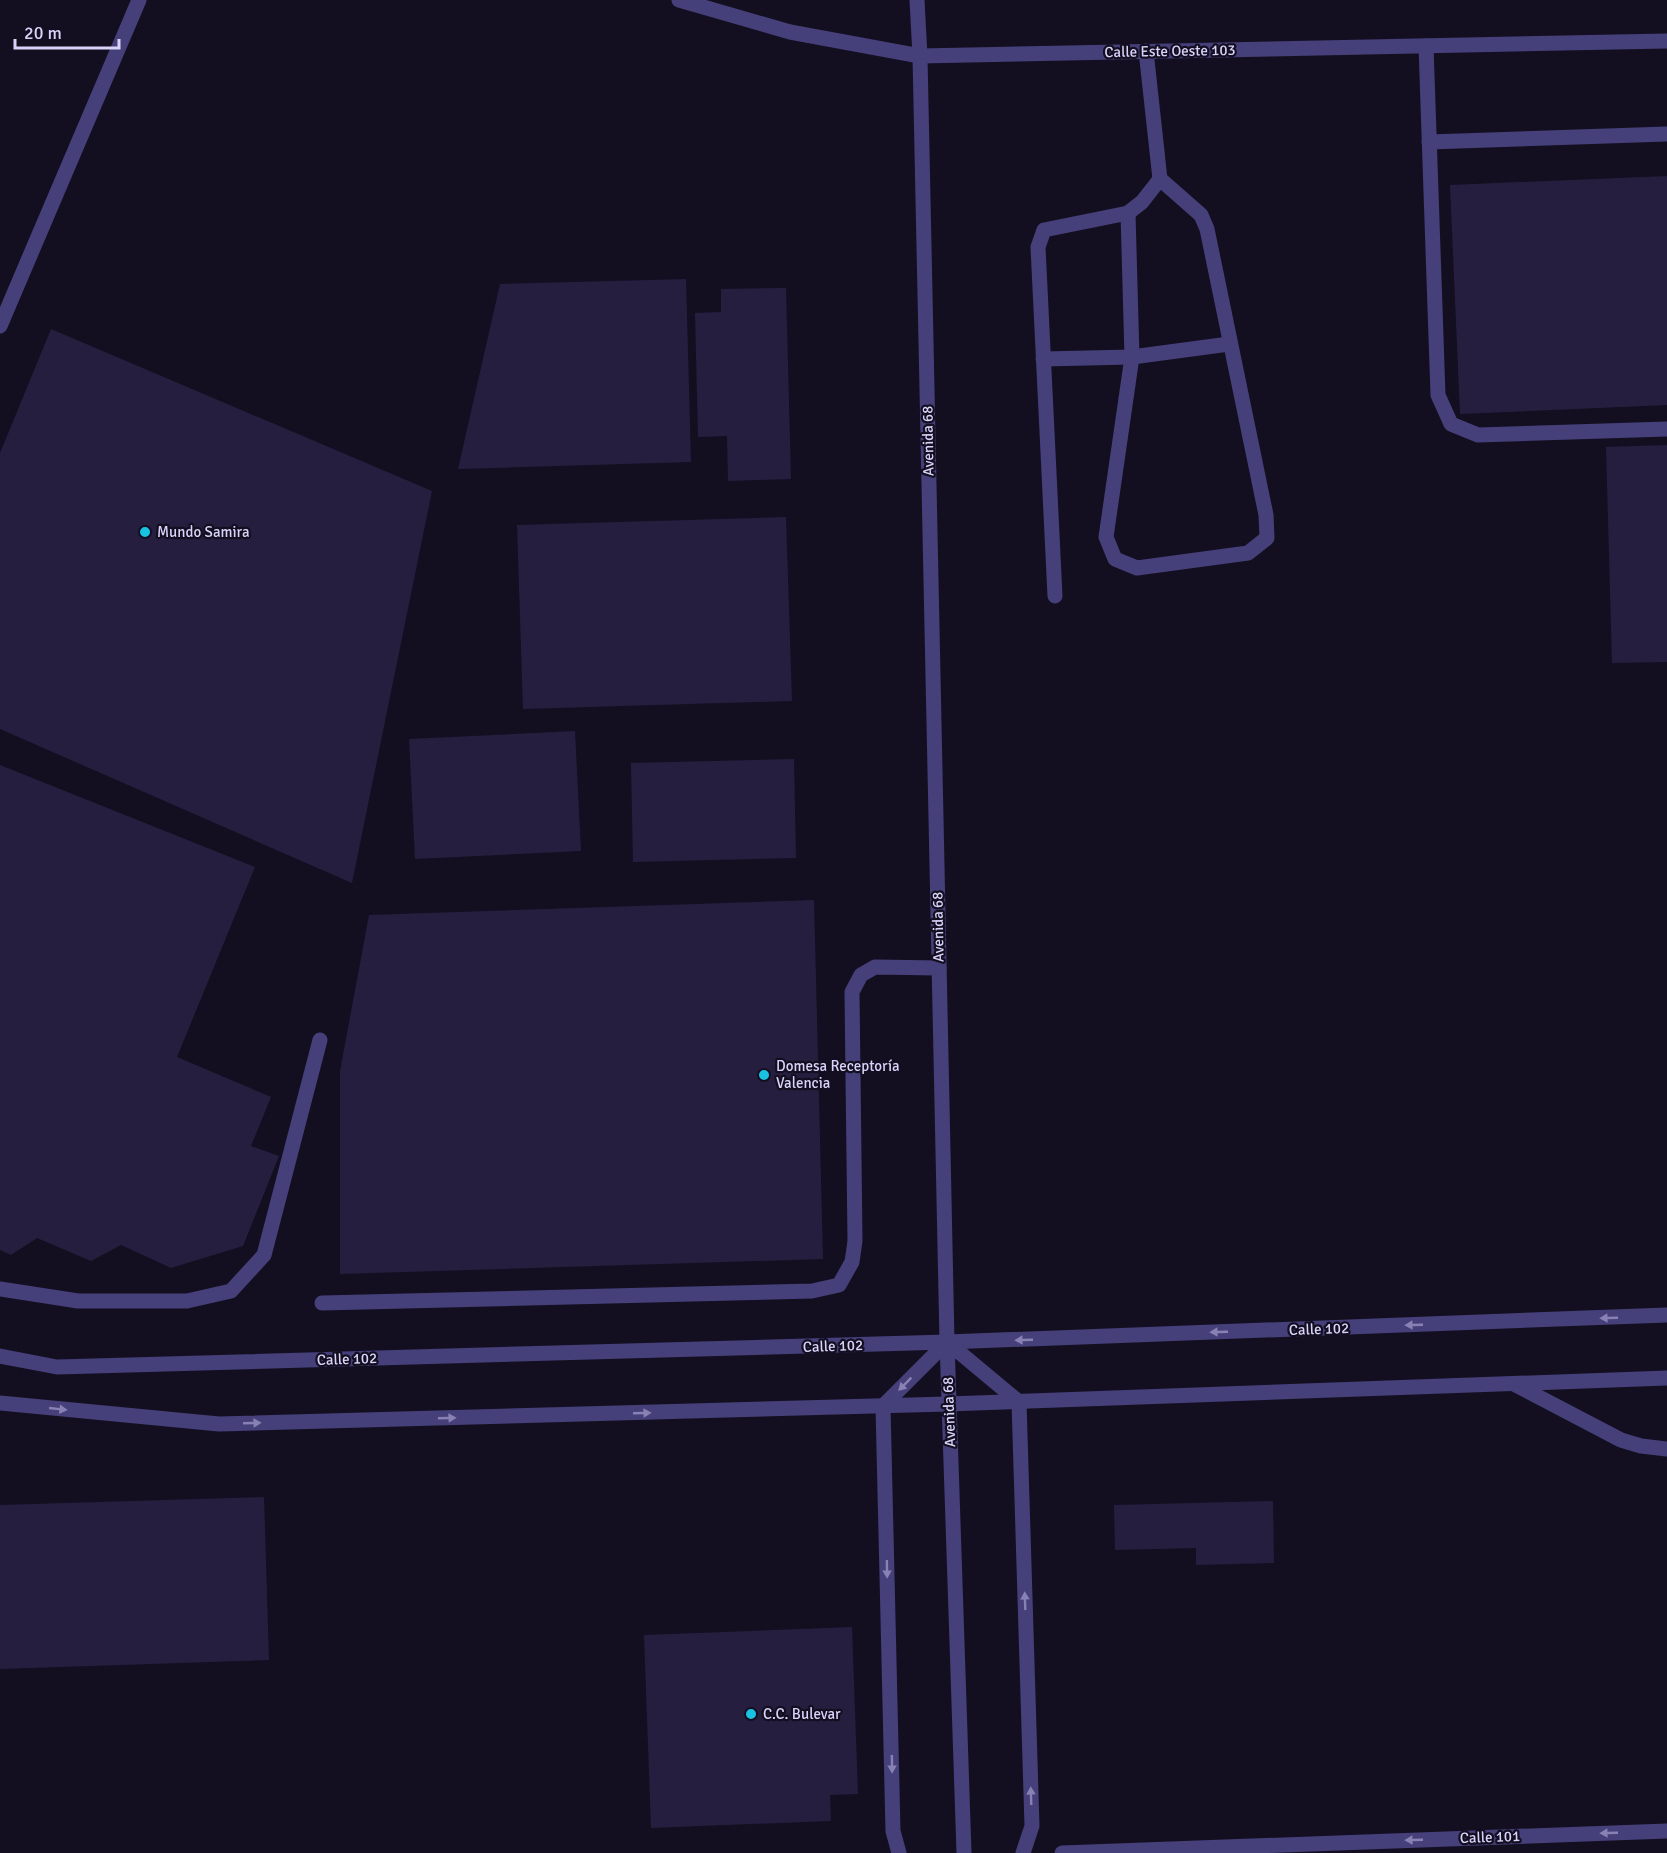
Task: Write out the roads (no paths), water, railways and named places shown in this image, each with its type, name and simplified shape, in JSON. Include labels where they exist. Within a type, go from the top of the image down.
[{"type":"street","points":[[0,326],[139,0]]},
{"type":"street","name":"Calle Este Oeste 103","points":[[679,0],[790,32],[920,56],[1667,41]]},
{"type":"street","name":"Avenida 68","points":[[917,0],[948,1404],[964,1853]]},
{"type":"street","points":[[1426,46],[1438,395],[1451,424],[1478,435],[1667,429]]},
{"type":"street","points":[[1128,213],[1132,357],[1106,537],[1115,559],[1137,568],[1248,553],[1268,538],[1266,515],[1207,229],[1201,215],[1160,179],[1146,51]]},
{"type":"street","points":[[1429,142],[1667,134]]},
{"type":"street","points":[[1055,596],[1038,247],[1044,230],[1128,213],[1142,202],[1160,179]]},
{"type":"street","points":[[1043,359],[1132,357],[1229,344]]},
{"type":"street","points":[[322,1303],[812,1291],[839,1285],[852,1262],[855,1241],[852,992],[861,975],[875,967],[939,968]]},
{"type":"street","points":[[0,1289],[78,1301],[187,1301],[231,1291],[264,1255],[320,1040]]},
{"type":"street","name":"Calle 102","points":[[0,1356],[57,1367],[947,1342],[1667,1316]]},
{"type":"street","points":[[898,1853],[893,1831],[883,1406],[947,1342],[1020,1402],[1032,1826],[1023,1853]]},
{"type":"street","points":[[0,1403],[219,1424],[1020,1402],[1667,1378]]},
{"type":"street","points":[[1514,1383],[1621,1440],[1641,1446],[1667,1449]]},
{"type":"street","name":"Calle 101","points":[[1062,1853],[1667,1831]]},
{"type":"place","name":"Mundo Samira","points":[[145,532]]},
{"type":"place","name":"Domesa Receptoría Valencia","points":[[764,1075]]},
{"type":"place","name":"C.C. Bulevar","points":[[751,1714]]}]
